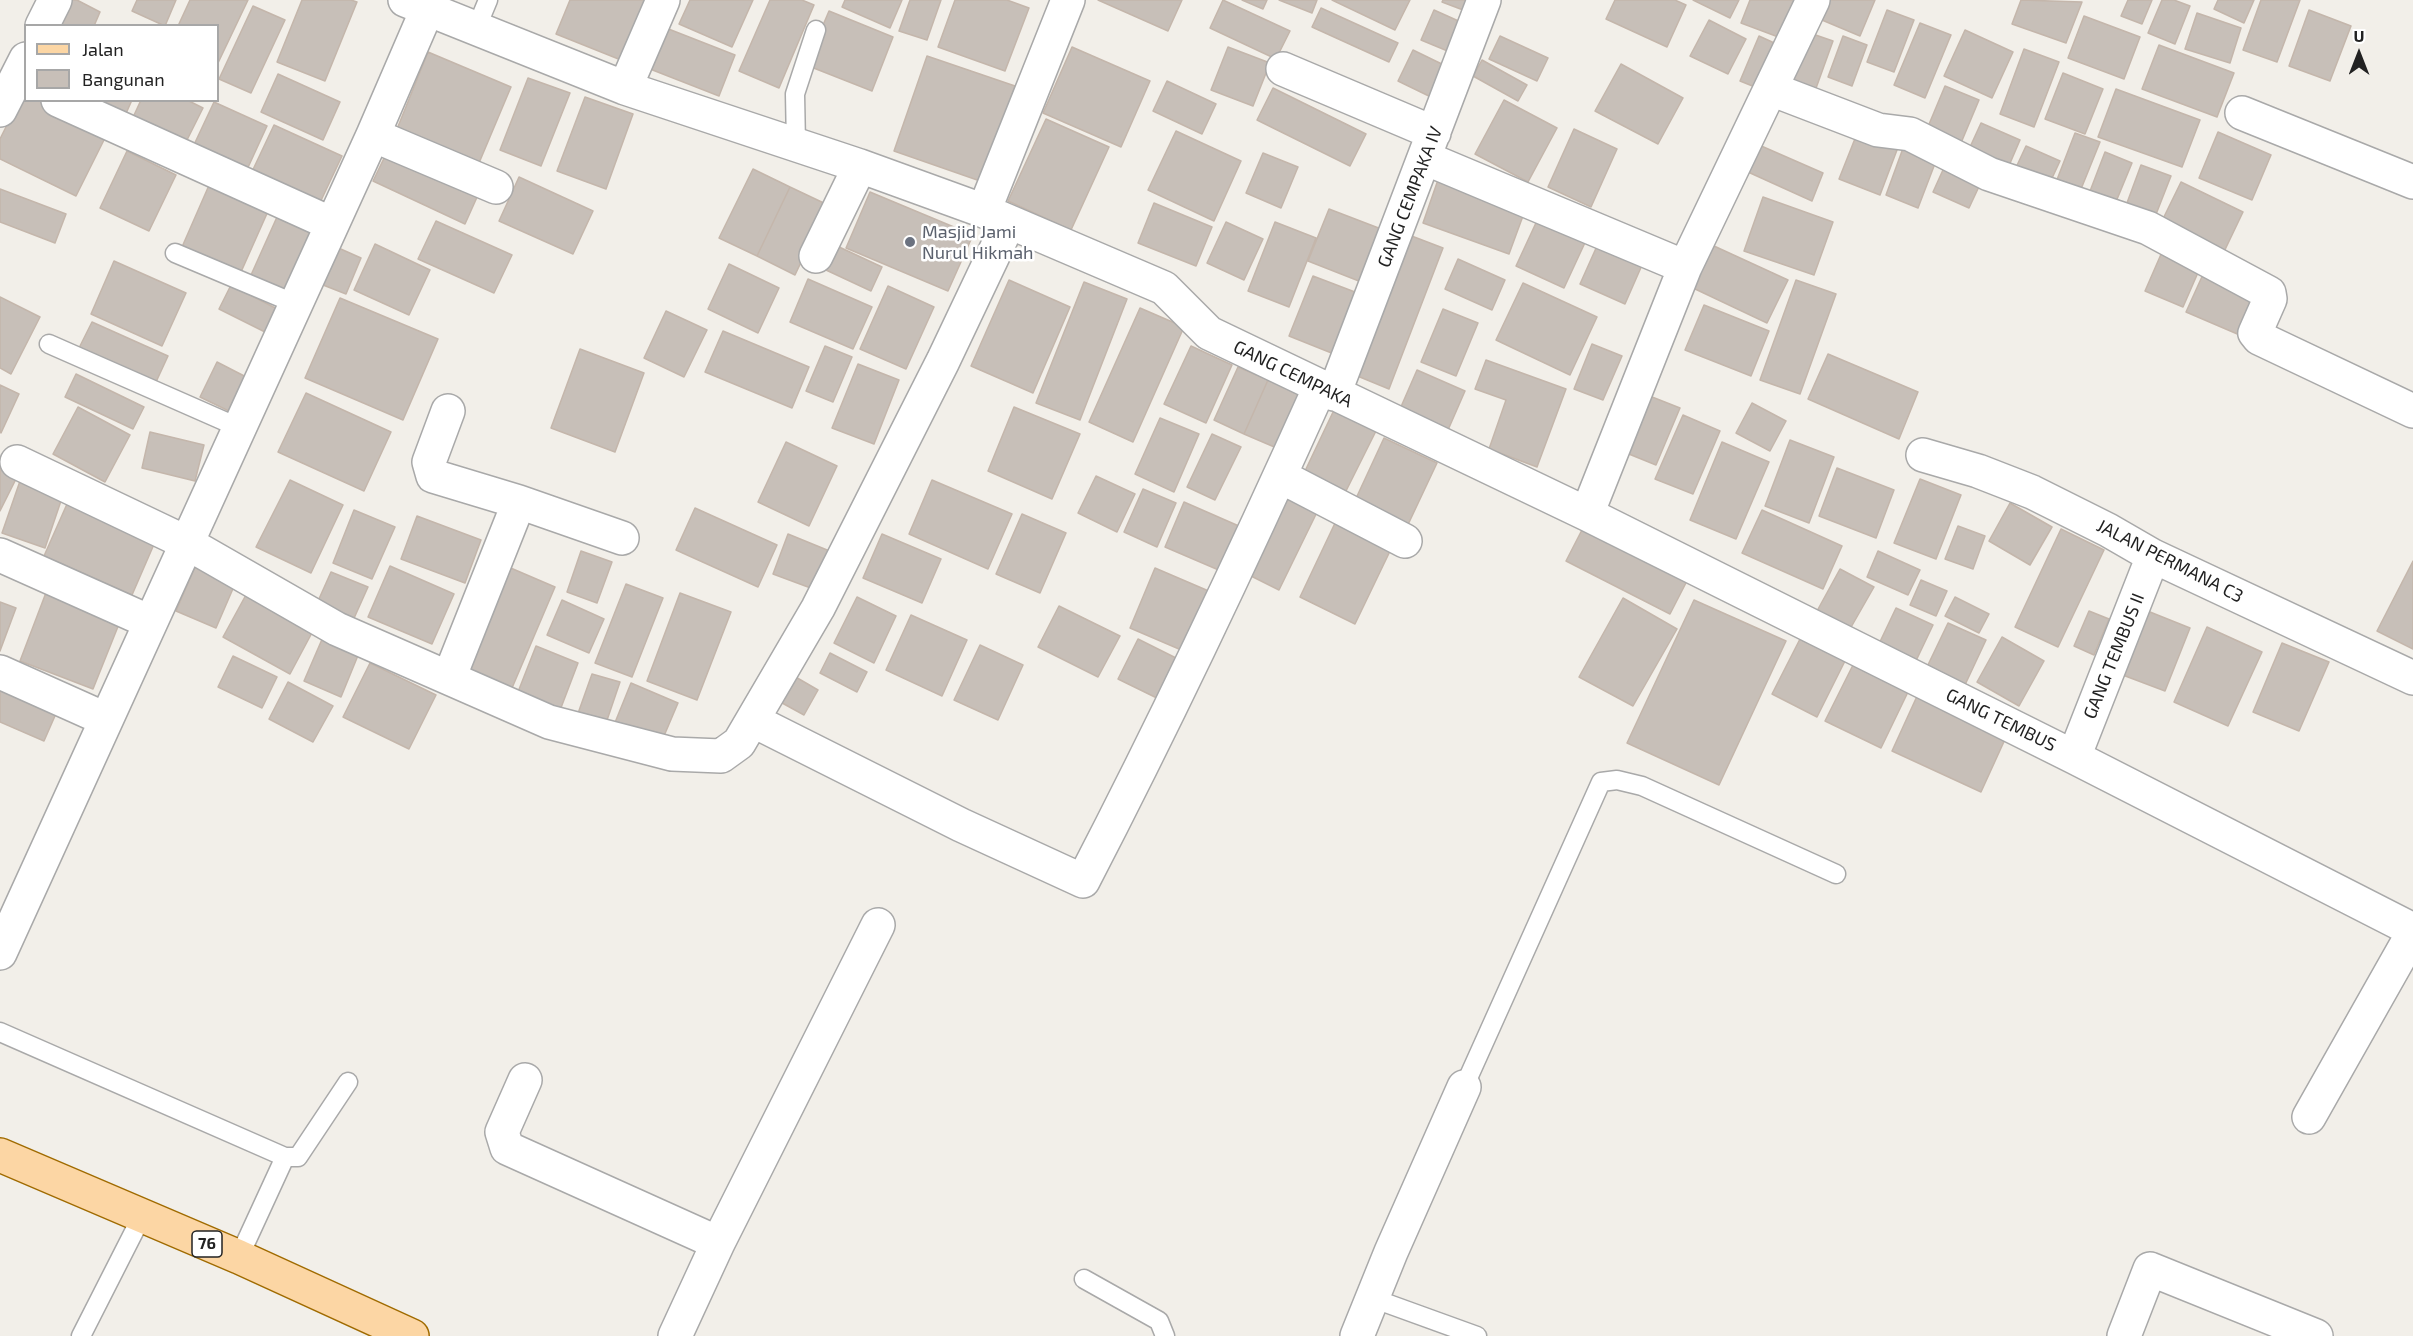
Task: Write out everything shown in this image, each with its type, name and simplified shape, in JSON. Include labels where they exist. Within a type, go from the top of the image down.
[{"type":"main road","name":"76","points":[[0,1155],[239,1257],[412,1336]]},
{"type":"street","points":[[43,24],[55,0]]},
{"type":"street","points":[[625,88],[663,0]]},
{"type":"street","points":[[17,462],[187,543],[337,630],[549,722],[672,754],[721,756],[740,743],[818,608],[943,361],[997,217],[1068,0]]},
{"type":"street","name":"GANG CEMPAKA IV","points":[[754,721],[961,825],[1083,881],[1129,792],[1280,476],[1327,390],[1429,146],[1484,0]]},
{"type":"street","points":[[1587,514],[1685,267],[1813,0]]},
{"type":"street","points":[[0,953],[373,135],[416,5]]},
{"type":"street","name":"GANG CEMPAKA","points":[[416,5],[482,14],[625,88],[860,166],[997,217],[1164,288],[1209,333],[1587,514]]},
{"type":"street","points":[[1283,69],[1429,146],[1685,267]]},
{"type":"street","points":[[0,110],[22,75]]},
{"type":"street","points":[[1771,89],[1878,130],[1910,134],[1989,174],[2148,228],[2269,293],[2270,298],[2255,333],[2259,338],[2413,411]]},
{"type":"street","points":[[62,102],[332,224]]},
{"type":"street","points":[[2242,113],[2413,182]]},
{"type":"street","points":[[373,135],[496,187]]},
{"type":"street","points":[[816,256],[860,166]]},
{"type":"street","points":[[448,411],[429,462],[433,476],[519,502],[622,538]]},
{"type":"street","name":"JALAN PERMANA C3","points":[[1923,455],[1978,471],[2032,492],[2108,530],[2153,556],[2413,678]]},
{"type":"street","points":[[1280,476],[1406,541]]},
{"type":"street","points":[[449,678],[519,502]]},
{"type":"street","name":"GANG TEMBUS","points":[[1587,514],[2074,756],[2413,932]]},
{"type":"street","points":[[0,555],[150,621]]},
{"type":"street","name":"GANG TEMBUS II","points":[[2074,756],[2153,556]]},
{"type":"street","points":[[0,672],[105,720]]},
{"type":"street","points":[[675,1336],[718,1243],[878,925]]},
{"type":"street","points":[[2309,1117],[2413,932]]},
{"type":"street","points":[[525,1080],[502,1132],[507,1148],[718,1243]]},
{"type":"street","points":[[1357,1336],[1464,1088]]},
{"type":"street","points":[[2124,1336],[2150,1269],[2316,1336]]},
{"type":"lane","points":[[796,145],[795,94],[816,30]]},
{"type":"lane","points":[[175,253],[296,304]]},
{"type":"lane","points":[[49,344],[240,428]]},
{"type":"lane","points":[[1464,1088],[1600,782],[1617,780],[1642,786],[1836,874]]},
{"type":"lane","points":[[0,1032],[285,1157],[298,1157],[348,1082]]},
{"type":"lane","points":[[239,1257],[285,1157]]},
{"type":"lane","points":[[81,1336],[142,1216]]},
{"type":"lane","points":[[1084,1279],[1159,1321],[1165,1336]]},
{"type":"lane","points":[[1372,1298],[1477,1336]]},
{"type":"building","points":[[63,0],[77,0],[100,12],[95,24],[51,24]]},
{"type":"building","points":[[137,0],[176,0],[166,24],[161,24],[132,11]]},
{"type":"building","points":[[190,0],[248,0],[219,61],[219,24],[179,24]]},
{"type":"building","points":[[302,0],[357,2],[325,81],[277,62]]},
{"type":"building","points":[[570,0],[651,0],[626,62],[556,34]]},
{"type":"building","points":[[690,0],[753,0],[732,47],[679,24]]},
{"type":"building","points":[[770,0],[802,0],[814,5],[779,88],[739,71]]},
{"type":"building","points":[[845,0],[902,0],[890,28],[842,7]]},
{"type":"building","points":[[910,0],[941,0],[927,40],[899,31]]},
{"type":"building","points":[[955,0],[1007,0],[1029,8],[1005,71],[938,47]]},
{"type":"building","points":[[1098,0],[1182,0],[1168,31]]},
{"type":"building","points":[[1223,0],[1290,31],[1276,59],[1210,28]]},
{"type":"building","points":[[1242,0],[1267,0],[1263,9]]},
{"type":"building","points":[[1279,0],[1317,0],[1312,13]]},
{"type":"building","points":[[1332,0],[1410,0],[1395,30]]},
{"type":"building","points":[[1443,0],[1477,0],[1471,13],[1442,2]]},
{"type":"building","points":[[1615,0],[1675,0],[1686,5],[1667,47],[1606,19]]},
{"type":"building","points":[[1693,0],[1739,0],[1730,18]]},
{"type":"building","points":[[1750,0],[1804,0],[1789,41],[1741,23]]},
{"type":"building","points":[[1816,0],[1875,0],[1860,36],[1810,15]]},
{"type":"building","points":[[2021,0],[2082,2],[2066,43],[2012,24]]},
{"type":"building","points":[[2128,0],[2152,0],[2142,24],[2121,16]]},
{"type":"building","points":[[2162,0],[2174,0],[2190,6],[2175,44],[2148,33]]},
{"type":"building","points":[[2218,0],[2254,0],[2244,23],[2214,9]]},
{"type":"building","points":[[2261,0],[2300,0],[2277,62],[2243,50]]},
{"type":"building","points":[[253,6],[285,20],[251,93],[219,79]]},
{"type":"building","points":[[1321,8],[1398,43],[1389,62],[1312,27]]},
{"type":"building","points":[[1434,10],[1463,23],[1450,52],[1421,40]]},
{"type":"building","points":[[1887,10],[1914,20],[1894,72],[1867,62]]},
{"type":"building","points":[[2309,10],[2351,26],[2330,81],[2289,66]]},
{"type":"building","points":[[829,11],[893,37],[872,91],[806,65]]},
{"type":"building","points":[[2197,13],[2241,28],[2230,63],[2185,49]]},
{"type":"building","points":[[2084,16],[2140,37],[2124,79],[2068,58]]},
{"type":"building","points":[[1709,20],[1746,39],[1728,74],[1690,56]]},
{"type":"building","points":[[1920,23],[1951,35],[1925,98],[1894,85]]},
{"type":"building","points":[[666,28],[735,55],[719,96],[650,69]]},
{"type":"building","points":[[1965,30],[2013,52],[1992,98],[1944,76]]},
{"type":"building","points":[[1804,31],[1833,41],[1815,91],[1786,81]]},
{"type":"building","points":[[1500,36],[1548,58],[1537,81],[1489,59]]},
{"type":"building","points":[[1759,36],[1783,47],[1765,91],[1740,81]]},
{"type":"building","points":[[1843,36],[1867,45],[1852,86],[1828,77]]},
{"type":"building","points":[[2159,45],[2234,73],[2217,117],[2142,89]]},
{"type":"building","points":[[1072,47],[1150,81],[1121,147],[1043,113]]},
{"type":"building","points":[[1228,47],[1270,63],[1253,106],[1211,90]]},
{"type":"building","points":[[2024,49],[2059,62],[2034,127],[2000,114]]},
{"type":"building","points":[[1413,50],[1450,68],[1435,99],[1398,81]]},
{"type":"building","points":[[428,52],[511,87],[479,163],[397,129]]},
{"type":"building","points":[[927,56],[1015,86],[983,182],[894,151]]},
{"type":"building","points":[[1482,60],[1527,85],[1518,101],[1473,76]]},
{"type":"building","points":[[1621,64],[1683,98],[1658,144],[1595,111]]},
{"type":"building","points":[[2063,73],[2103,89],[2085,134],[2045,119]]},
{"type":"building","points":[[278,74],[340,102],[323,140],[261,112]]},
{"type":"building","points":[[528,78],[570,93],[541,166],[500,150]]},
{"type":"building","points":[[1167,81],[1216,104],[1202,134],[1153,111]]},
{"type":"building","points":[[1945,86],[1979,100],[1961,143],[1927,129]]},
{"type":"building","points":[[1273,88],[1366,134],[1350,166],[1257,120]]},
{"type":"building","points":[[2116,89],[2200,120],[2182,167],[2098,137]]},
{"type":"building","points":[[23,93],[24,102],[42,102],[107,134],[76,196],[0,159],[0,139]]},
{"type":"building","points":[[585,97],[633,114],[606,189],[557,171]]},
{"type":"building","points":[[1504,100],[1557,128],[1528,182],[1475,154]]},
{"type":"building","points":[[93,102],[131,102],[124,118]]},
{"type":"building","points":[[140,102],[191,102],[203,108],[181,152],[129,126]]},
{"type":"building","points":[[214,102],[267,126],[245,174],[192,149]]},
{"type":"building","points":[[1046,119],[1109,147],[1071,230],[1008,201]]},
{"type":"building","points":[[1981,123],[2020,140],[2005,175],[1965,158]]},
{"type":"building","points":[[274,125],[342,156],[317,209],[249,178]]},
{"type":"building","points":[[1860,126],[1900,142],[1880,195],[1839,179]]},
{"type":"building","points":[[1574,129],[1617,149],[1591,207],[1548,187]]},
{"type":"building","points":[[1176,131],[1241,161],[1214,221],[1148,190]]},
{"type":"building","points":[[2218,132],[2271,155],[2252,200],[2199,178]]},
{"type":"building","points":[[2075,133],[2100,142],[2077,199],[2053,190]]},
{"type":"building","points":[[1906,140],[1939,153],[1918,208],[1886,195]]},
{"type":"building","points":[[1759,145],[1823,173],[1812,201],[1748,172]]},
{"type":"building","points":[[2026,146],[2060,161],[2047,189],[2013,174]]},
{"type":"building","points":[[127,151],[176,175],[149,231],[100,208]]},
{"type":"building","points":[[387,152],[478,195],[465,224],[373,181]]},
{"type":"building","points":[[2105,152],[2132,163],[2113,209],[2087,199]]},
{"type":"building","points":[[1263,153],[1298,167],[1281,208],[1246,193]]},
{"type":"building","points":[[1947,161],[1983,178],[1969,208],[1933,192]]},
{"type":"building","points":[[2141,165],[2171,176],[2153,222],[2124,211]]},
{"type":"building","points":[[753,169],[790,187],[757,256],[719,238]]},
{"type":"building","points":[[1440,174],[1527,205],[1509,254],[1423,223]]},
{"type":"building","points":[[519,177],[593,211],[573,254],[499,221]]},
{"type":"building","points":[[2181,182],[2243,212],[2222,256],[2159,227]]},
{"type":"building","points":[[210,183],[269,209],[241,272],[182,247]]},
{"type":"building","points":[[790,187],[828,205],[795,275],[757,256]]},
{"type":"building","points":[[0,189],[66,214],[55,243],[0,222]]},
{"type":"building","name":"Masjid Jami Nurul Hikmah","points":[[870,192],[973,235],[948,291],[846,248]]},
{"type":"building","points":[[1763,197],[1833,222],[1814,275],[1744,251]]},
{"type":"building","points":[[1154,203],[1212,227],[1196,266],[1138,243]]},
{"type":"building","points":[[1329,209],[1389,232],[1369,285],[1308,261]]},
{"type":"building","points":[[1541,212],[1589,234],[1564,288],[1516,266]]},
{"type":"building","points":[[277,217],[317,235],[291,293],[251,275]]},
{"type":"building","points":[[436,221],[512,255],[494,293],[418,259]]},
{"type":"building","points":[[1226,222],[1263,239],[1244,280],[1207,263]]},
{"type":"building","points":[[1275,222],[1316,238],[1289,307],[1248,291]]},
{"type":"building","points":[[1409,235],[1443,248],[1389,389],[1355,375]]},
{"type":"building","points":[[1601,237],[1646,256],[1625,304],[1580,284]]},
{"type":"building","points":[[375,244],[430,270],[409,315],[354,290]]},
{"type":"building","points":[[334,246],[361,258],[346,294],[318,283]]},
{"type":"building","points":[[837,246],[882,267],[871,291],[826,270]]},
{"type":"building","points":[[1714,246],[1788,280],[1767,323],[1693,288]]},
{"type":"building","points":[[2162,252],[2200,268],[2183,307],[2145,291]]},
{"type":"building","points":[[1458,259],[1505,280],[1492,310],[1445,289]]},
{"type":"building","points":[[114,261],[186,293],[162,346],[91,314]]},
{"type":"building","points":[[729,264],[779,288],[758,333],[708,309]]},
{"type":"building","points":[[2205,270],[2260,293],[2242,336],[2186,312]]},
{"type":"building","points":[[1313,276],[1368,297],[1344,358],[1289,336]]},
{"type":"building","points":[[808,279],[872,307],[853,349],[790,322]]},
{"type":"building","points":[[1009,280],[1070,307],[1033,393],[971,366]]},
{"type":"building","points":[[1796,280],[1836,294],[1800,394],[1760,380]]},
{"type":"building","points":[[1084,282],[1127,299],[1080,420],[1036,403]]},
{"type":"building","points":[[1523,283],[1597,317],[1570,375],[1496,340]]},
{"type":"building","points":[[231,285],[281,311],[269,334],[219,309]]},
{"type":"building","points":[[888,286],[934,307],[906,369],[860,349]]},
{"type":"building","points":[[0,297],[40,317],[11,374],[0,368]]},
{"type":"building","points":[[340,298],[438,339],[403,420],[305,378]]},
{"type":"building","points":[[1704,305],[1769,331],[1751,376],[1685,350]]},
{"type":"building","points":[[1140,308],[1184,327],[1133,442],[1089,422]]},
{"type":"building","points":[[1443,309],[1478,323],[1456,376],[1421,362]]},
{"type":"building","points":[[666,311],[707,330],[684,377],[644,358]]},
{"type":"building","points":[[92,322],[168,356],[156,382],[79,348]]},
{"type":"building","points":[[723,331],[809,367],[792,408],[705,372]]},
{"type":"building","points":[[1592,344],[1622,356],[1603,400],[1574,389]]},
{"type":"building","points":[[825,346],[852,357],[833,402],[806,391]]},
{"type":"building","points":[[1191,346],[1232,365],[1206,423],[1164,404]]},
{"type":"building","points":[[580,349],[644,373],[615,452],[551,428]]},
{"type":"building","points":[[1828,354],[1918,392],[1899,439],[1808,399]]},
{"type":"building","points":[[1486,360],[1566,389],[1537,467],[1489,449],[1506,400],[1475,389]]},
{"type":"building","points":[[217,362],[254,381],[237,415],[200,397]]},
{"type":"building","points":[[858,364],[899,380],[874,444],[832,428]]},
{"type":"building","points":[[1238,367],[1268,380],[1244,434],[1214,420]]},
{"type":"building","points":[[1417,370],[1465,391],[1448,430],[1400,409]]},
{"type":"building","points":[[76,374],[144,407],[133,429],[65,397]]},
{"type":"building","points":[[1268,380],[1309,398],[1286,452],[1244,434]]},
{"type":"building","points":[[0,385],[19,394],[1,433],[0,432]]},
{"type":"building","points":[[306,393],[391,432],[364,491],[278,452]]},
{"type":"building","points":[[1642,393],[1680,408],[1656,465],[1619,450]]},
{"type":"building","points":[[1752,403],[1786,421],[1770,451],[1736,433]]},
{"type":"building","points":[[78,407],[130,435],[105,482],[53,454]]},
{"type":"building","points":[[1014,407],[1080,434],[1052,499],[988,471]]},
{"type":"building","points":[[1334,410],[1376,431],[1346,491],[1305,471]]},
{"type":"building","points":[[1683,415],[1720,431],[1693,494],[1655,479]]},
{"type":"building","points":[[1160,418],[1199,434],[1174,492],[1135,474]]},
{"type":"building","points":[[150,432],[204,445],[195,481],[142,468]]},
{"type":"building","points":[[1212,434],[1241,447],[1215,500],[1187,487]]},
{"type":"building","points":[[1384,438],[1437,463],[1405,531],[1352,507]]},
{"type":"building","points":[[1790,440],[1834,457],[1809,523],[1765,506]]},
{"type":"building","points":[[786,442],[837,466],[809,526],[758,502]]},
{"type":"building","points":[[1722,442],[1769,462],[1736,539],[1690,520]]},
{"type":"building","points":[[0,464],[19,473],[0,511]]},
{"type":"building","points":[[1837,468],[1894,490],[1876,538],[1819,516]]},
{"type":"building","points":[[1096,476],[1135,494],[1117,532],[1078,513]]},
{"type":"building","points":[[1920,479],[1961,495],[1936,559],[1894,543]]},
{"type":"building","points":[[290,480],[343,505],[311,573],[256,547]]},
{"type":"building","points":[[932,480],[1012,514],[988,569],[909,534]]},
{"type":"building","points":[[20,481],[63,495],[45,548],[2,533]]},
{"type":"building","points":[[1281,482],[1322,502],[1279,590],[1239,570]]},
{"type":"building","points":[[1143,489],[1176,503],[1157,547],[1124,532]]},
{"type":"building","points":[[1184,502],[1248,530],[1228,574],[1165,547]]},
{"type":"building","points":[[2010,503],[2052,527],[2030,565],[1989,541]]},
{"type":"building","points":[[67,504],[155,542],[132,595],[44,556]]},
{"type":"building","points":[[695,508],[777,545],[758,587],[676,550]]},
{"type":"building","points":[[354,510],[395,527],[372,579],[333,563]]},
{"type":"building","points":[[1762,510],[1842,546],[1823,589],[1742,553]]},
{"type":"building","points":[[1022,514],[1066,533],[1040,593],[996,574]]},
{"type":"building","points":[[417,516],[481,540],[465,583],[401,559]]},
{"type":"building","points":[[1336,521],[1392,547],[1355,624],[1300,597]]},
{"type":"building","points":[[1585,524],[1689,577],[1670,614],[1566,561]]},
{"type":"building","points":[[1958,526],[1985,536],[1973,569],[1945,559]]},
{"type":"building","points":[[2061,529],[2104,550],[2058,647],[2015,627]]},
{"type":"building","points":[[788,534],[832,552],[816,590],[773,574]]},
{"type":"building","points":[[882,534],[941,559],[922,603],[863,578]]},
{"type":"building","points":[[581,551],[612,562],[597,603],[567,592]]},
{"type":"building","points":[[1878,551],[1920,570],[1908,595],[1867,577]]},
{"type":"building","points":[[2413,561],[2413,649],[2377,631]]},
{"type":"building","points":[[390,566],[454,594],[432,644],[368,617]]},
{"type":"building","points":[[506,566],[555,587],[512,688],[463,667]]},
{"type":"building","points":[[195,567],[235,584],[216,628],[176,611]]},
{"type":"building","points":[[1155,568],[1211,592],[1186,652],[1130,628]]},
{"type":"building","points":[[1840,569],[1874,587],[1850,629],[1817,611]]},
{"type":"building","points":[[331,572],[368,587],[351,625],[314,610]]},
{"type":"building","points":[[1921,580],[1947,591],[1936,616],[1910,605]]},
{"type":"building","points":[[626,584],[663,598],[632,677],[595,663]]},
{"type":"building","points":[[47,590],[121,619],[93,689],[20,661]]},
{"type":"building","points":[[247,593],[314,629],[290,674],[223,637]]},
{"type":"building","points":[[680,593],[731,612],[697,700],[647,681]]},
{"type":"building","points":[[857,597],[896,616],[874,663],[834,643]]},
{"type":"building","points":[[1955,597],[1989,614],[1979,633],[1945,616]]},
{"type":"building","points":[[1623,598],[1677,629],[1633,706],[1579,677]]},
{"type":"building","points":[[562,600],[604,619],[589,653],[547,635]]},
{"type":"building","points":[[1694,600],[1786,641],[1719,785],[1627,743]]},
{"type":"building","points":[[0,602],[16,608],[0,651]]},
{"type":"building","points":[[1059,606],[1120,636],[1098,677],[1038,647]]},
{"type":"building","points":[[1896,608],[1933,625],[1914,665],[1877,648]]},
{"type":"building","points":[[2145,610],[2190,628],[2165,691],[2120,674]]},
{"type":"building","points":[[2089,611],[2109,619],[2094,655],[2074,646]]},
{"type":"building","points":[[911,615],[967,640],[942,696],[886,670]]},
{"type":"building","points":[[1948,623],[1986,640],[1964,687],[1926,669]]},
{"type":"building","points":[[2207,627],[2262,652],[2228,726],[2174,702]]},
{"type":"building","points":[[323,637],[359,653],[341,697],[304,681]]},
{"type":"building","points":[[2002,637],[2044,661],[2019,706],[1977,682]]},
{"type":"building","points":[[1138,639],[1184,662],[1165,702],[1118,679]]},
{"type":"building","points":[[1800,639],[1845,661],[1817,717],[1772,694]]},
{"type":"building","points":[[2282,643],[2329,662],[2299,731],[2253,712]]},
{"type":"building","points":[[980,645],[1023,665],[998,720],[954,700]]},
{"type":"building","points":[[536,646],[578,663],[559,713],[516,697]]},
{"type":"building","points":[[830,653],[867,672],[857,692],[820,673]]},
{"type":"building","points":[[233,656],[277,677],[262,708],[218,687]]},
{"type":"building","points":[[370,663],[436,695],[409,749],[343,717]]},
{"type":"building","points":[[1853,665],[1908,692],[1881,748],[1825,721]]},
{"type":"building","points":[[787,672],[818,690],[804,715],[773,698]]},
{"type":"building","points":[[592,674],[620,682],[604,729],[576,719]]},
{"type":"building","points":[[288,682],[333,706],[313,742],[269,719]]},
{"type":"building","points":[[631,683],[678,703],[661,743],[614,725]]},
{"type":"building","points":[[0,684],[58,709],[44,741],[0,722]]},
{"type":"building","points":[[1918,694],[2007,735],[1981,792],[1892,751]]},
{"type":"place","name":"Masjid Jami Nurul Hikmah","points":[[910,242]]}]
